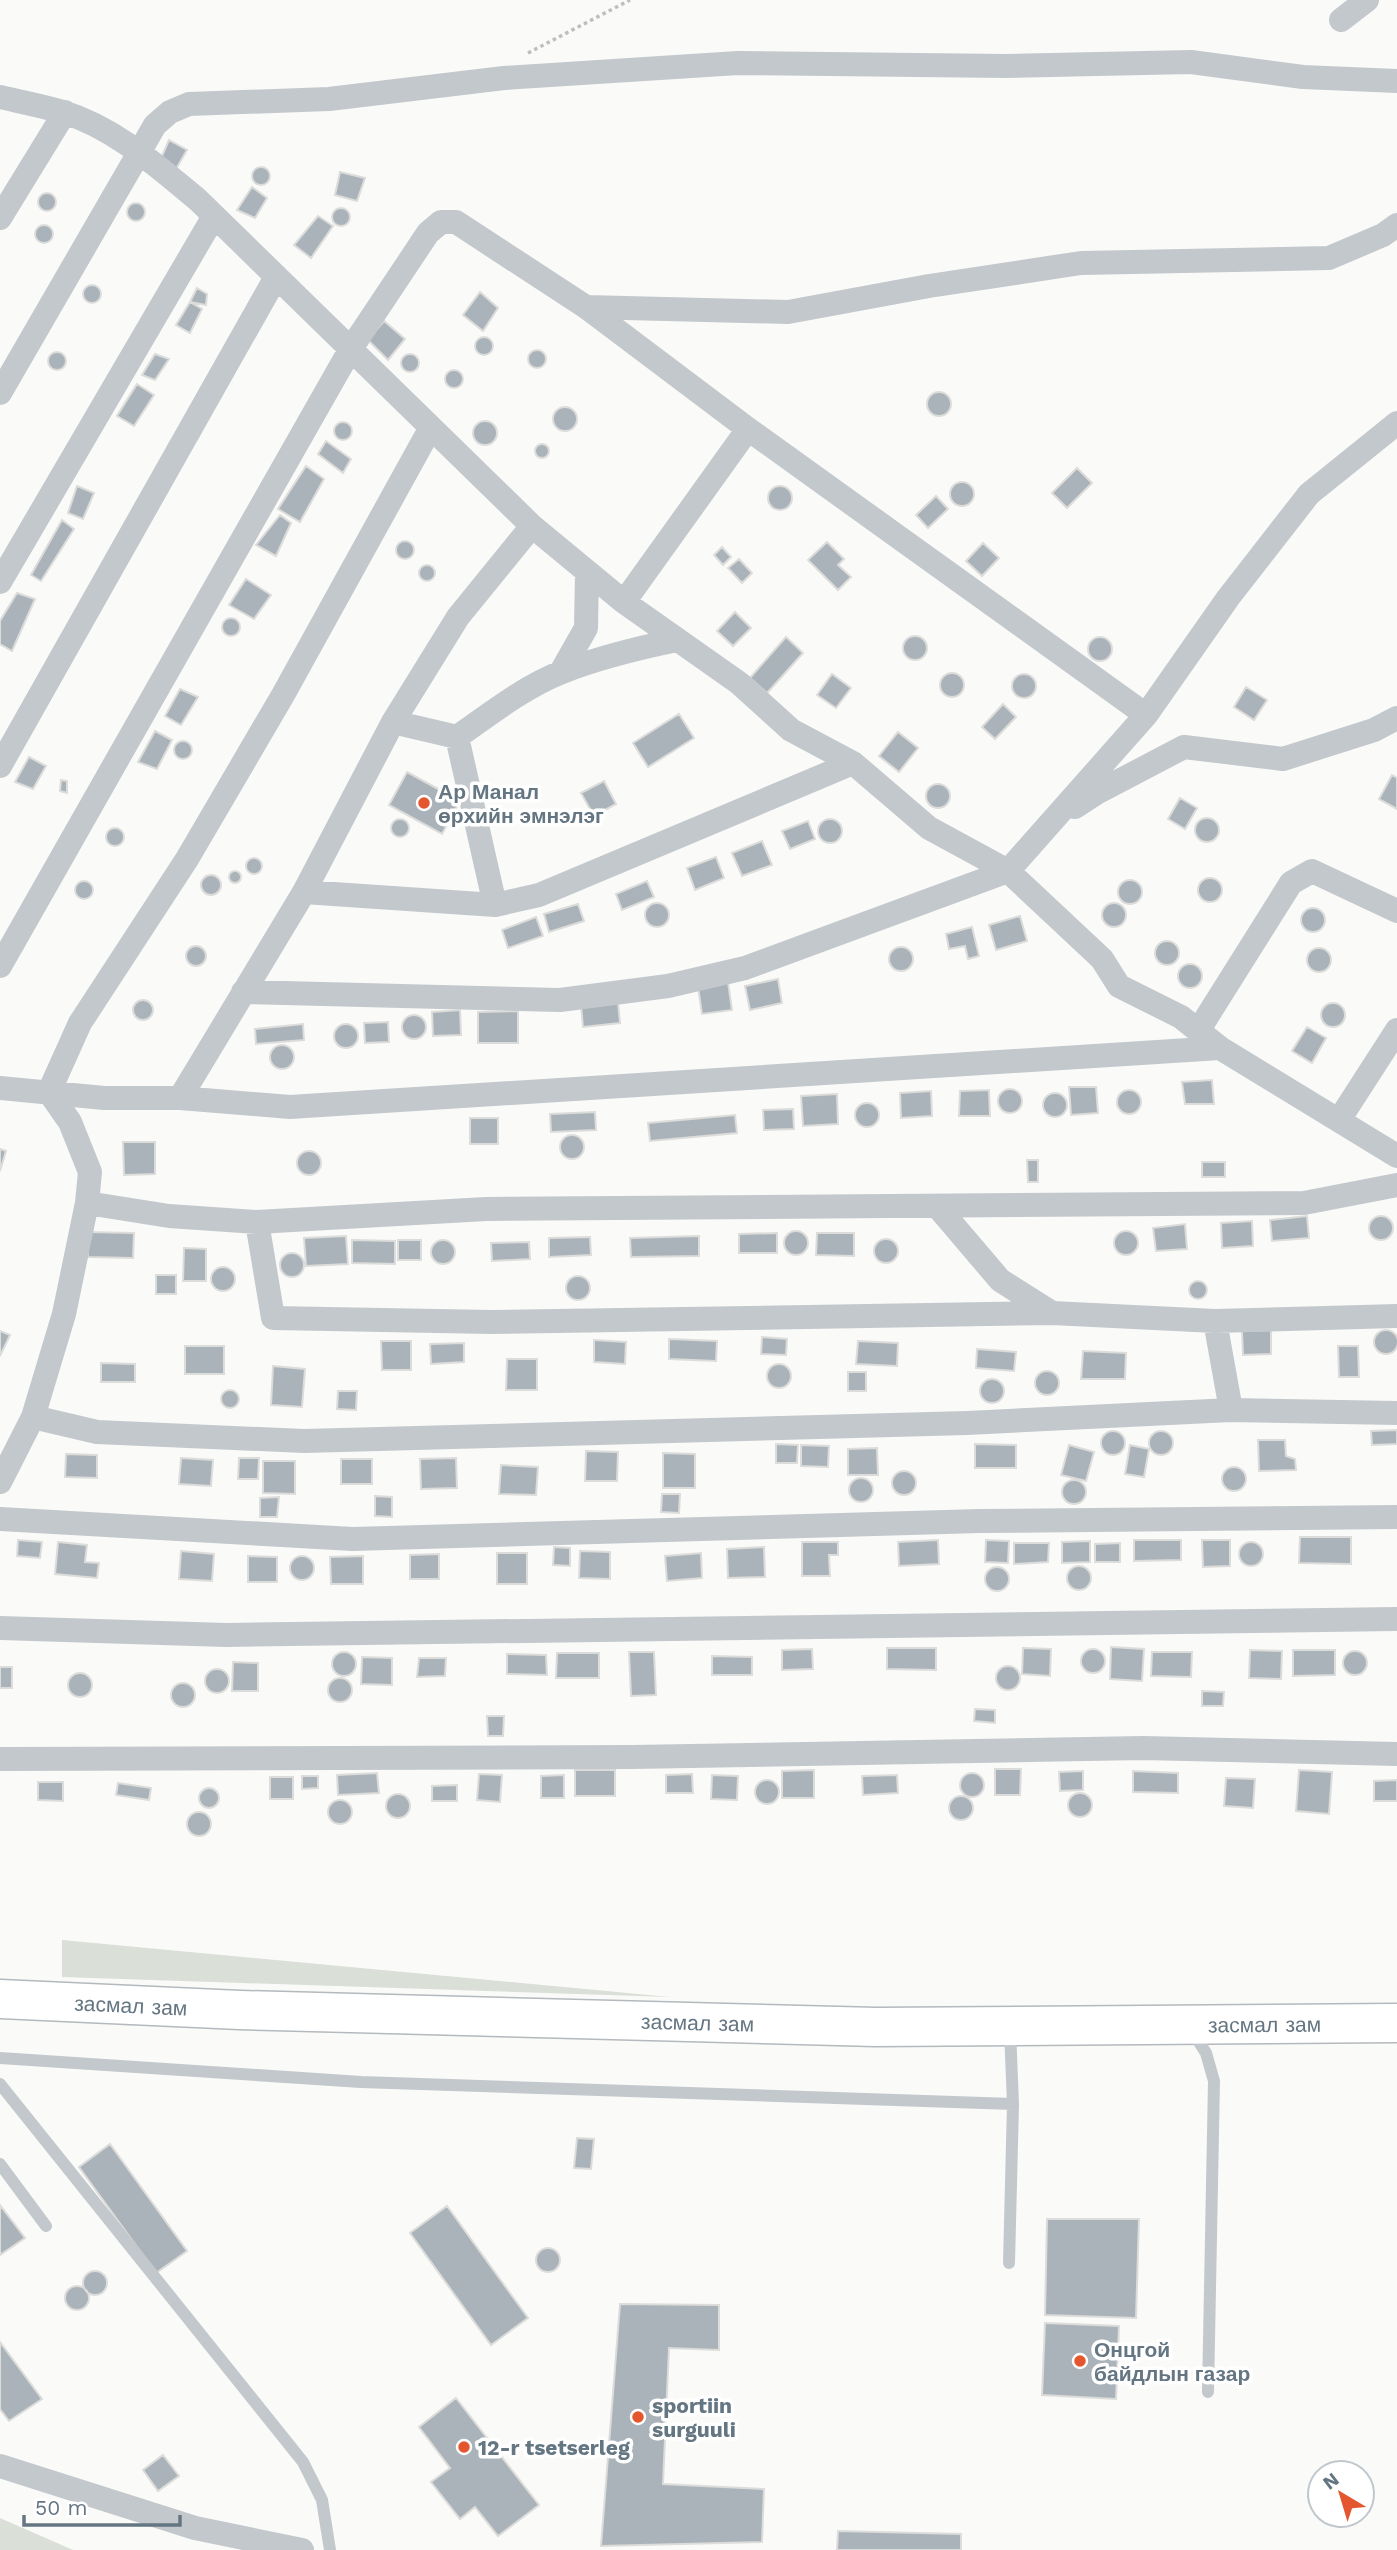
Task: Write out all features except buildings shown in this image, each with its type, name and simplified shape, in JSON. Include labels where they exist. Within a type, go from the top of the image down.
[{"type":"highway","name":"засмал зам","points":[[0,1998],[282,2012],[876,2027],[1397,2022]]},
{"type":"street","points":[[1341,20],[1367,0]]},
{"type":"street","points":[[0,393],[155,125],[170,112],[189,104],[329,99],[504,78],[738,63],[1006,66],[1191,62],[1303,77],[1397,81]]},
{"type":"street","points":[[0,97],[65,112],[98,127],[139,152],[214,216],[532,526],[624,603],[739,683],[791,730],[853,763],[929,828],[1008,872],[1102,959],[1119,986],[1181,1017],[1220,1048],[1397,1156]]},
{"type":"street","points":[[0,218],[65,112]]},
{"type":"street","points":[[0,582],[214,216]]},
{"type":"street","points":[[0,966],[350,350],[428,233],[441,222],[456,222],[586,307],[748,429],[1146,715]]},
{"type":"street","points":[[586,307],[788,312],[929,286],[1081,263],[1329,258],[1383,235],[1397,225]]},
{"type":"street","points":[[0,766],[276,278]]},
{"type":"street","points":[[243,992],[560,1000],[668,986],[745,968],[1008,872],[1146,715],[1228,598],[1309,494],[1397,423]]},
{"type":"street","points":[[49,1092],[80,1023],[194,848],[430,429]]},
{"type":"street","points":[[624,603],[748,429]]},
{"type":"street","points":[[180,1098],[304,892],[393,722],[458,617],[532,526]]},
{"type":"street","points":[[561,672],[586,628],[587,572]]},
{"type":"street","points":[[393,722],[457,737],[521,693],[561,672],[627,650],[677,640]]},
{"type":"street","points":[[1046,827],[1098,792],[1184,747],[1283,759],[1374,730],[1397,718]]},
{"type":"street","points":[[457,737],[495,905]]},
{"type":"street","points":[[304,892],[495,905],[539,895],[853,763]]},
{"type":"street","points":[[1198,1031],[1291,883],[1312,871],[1397,911]]},
{"type":"street","points":[[1339,1120],[1397,1030]]},
{"type":"street","points":[[0,1088],[104,1098],[180,1098],[290,1107],[1220,1048]]},
{"type":"street","points":[[0,1482],[33,1417],[64,1314],[87,1203],[90,1172],[70,1122],[49,1092]]},
{"type":"street","points":[[87,1203],[169,1216],[257,1222],[486,1209],[1304,1203],[1397,1185]]},
{"type":"street","points":[[937,1206],[1000,1280],[1052,1312]]},
{"type":"street","points":[[257,1222],[273,1318],[492,1322],[1052,1312],[1215,1321],[1397,1317]]},
{"type":"street","points":[[1215,1321],[1231,1410]]},
{"type":"street","points":[[33,1417],[97,1432],[304,1441],[967,1423],[1231,1410],[1397,1413]]},
{"type":"street","points":[[0,1519],[353,1539],[980,1521],[1397,1517]]},
{"type":"street","points":[[0,1628],[226,1635],[1397,1619]]},
{"type":"street","points":[[0,1759],[632,1757],[1143,1748],[1397,1754]]},
{"type":"street","points":[[0,2466],[195,2529],[302,2550]]},
{"type":"lane","points":[[1188,2025],[1206,2053],[1214,2081],[1208,2392]]},
{"type":"lane","points":[[1009,2263],[1013,2104],[1010,2026]]},
{"type":"lane","points":[[0,2058],[361,2082],[1013,2104]]},
{"type":"lane","points":[[0,2084],[303,2462],[322,2500],[330,2550]]},
{"type":"lane","points":[[0,2164],[46,2227]]},
{"type":"path","points":[[517,59],[630,0]]},
{"type":"shaded area","points":[[62,1940],[670,1997],[62,1977]]},
{"type":"shaded area","points":[[0,2518],[73,2550],[0,2550]]},
{"type":"place","name":"Ар Манал өрхийн эмнэлэг","points":[[424,803]]},
{"type":"place","name":"Онцгой байдлын газар","points":[[1080,2361]]},
{"type":"place","name":"sportiin surguuli","points":[[638,2417]]},
{"type":"place","name":"12-r tsetserleg","points":[[464,2447]]}]
